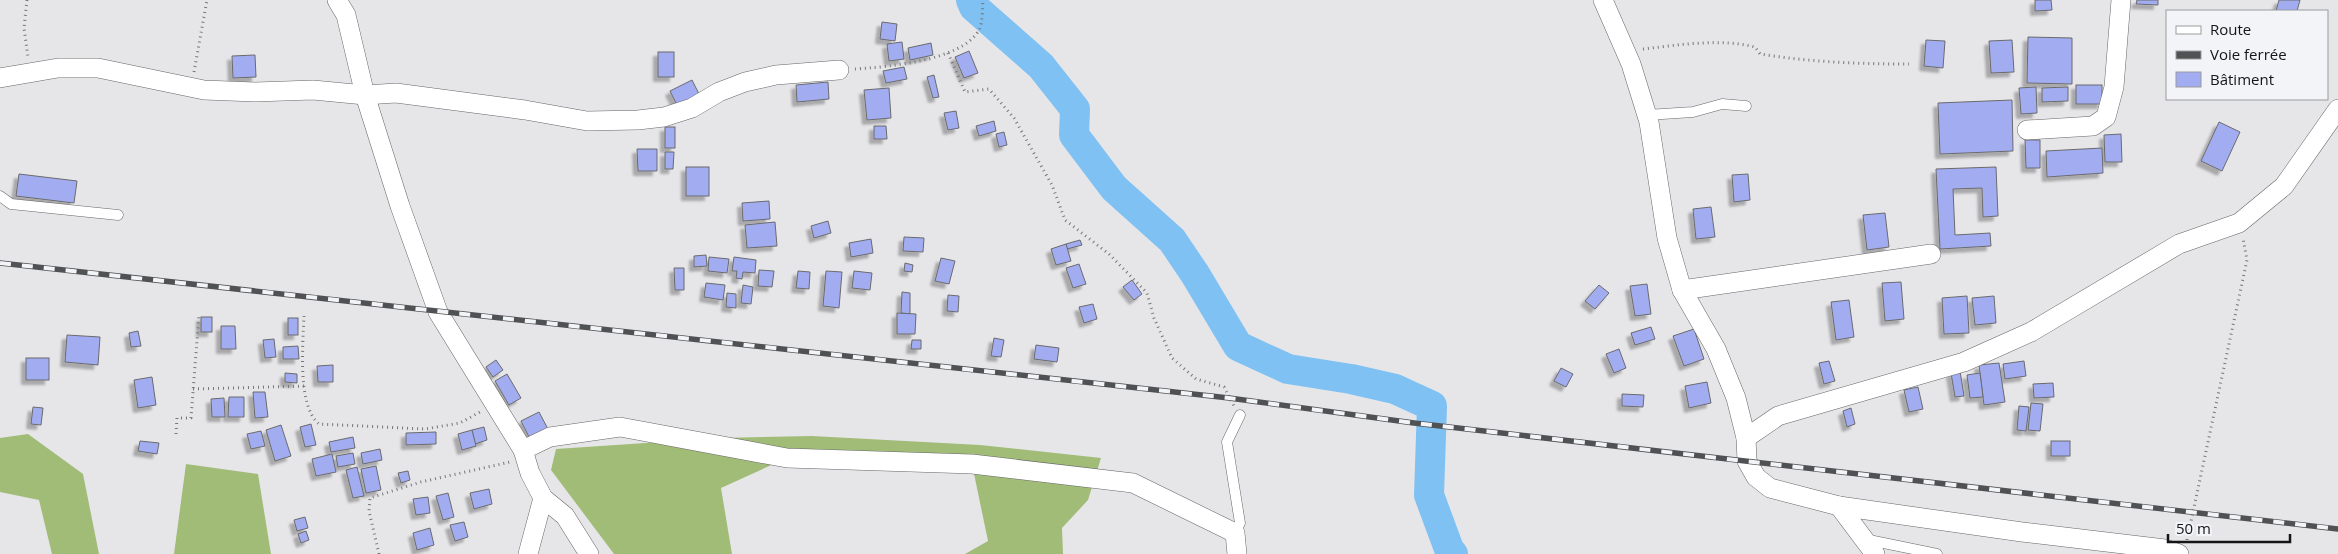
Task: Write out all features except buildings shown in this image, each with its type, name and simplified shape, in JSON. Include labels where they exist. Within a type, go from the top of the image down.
[{"type":"street","points":[[337,0],[346,15],[365,95],[400,206],[438,312],[524,454],[530,474],[543,498],[565,516],[589,554]]},
{"type":"street","points":[[1603,0],[1625,51],[1647,116],[1667,238],[1682,290],[1716,349],[1736,398],[1746,438],[1747,461],[1756,477],[1770,488],[1839,506],[2022,532],[2165,549],[2179,554]]},
{"type":"street","points":[[2027,130],[2093,126],[2106,116],[2114,86],[2121,0]]},
{"type":"street","points":[[0,78],[58,68],[98,68],[191,87],[255,92],[313,90],[365,95],[396,93],[525,110],[587,122],[664,117],[692,108],[719,92],[745,82],[776,75],[839,70]]},
{"type":"street","points":[[1746,438],[1778,416],[1964,362],[2031,332],[2179,244],[2239,223],[2284,186],[2338,109]]},
{"type":"street","points":[[1682,290],[1931,254]]},
{"type":"street","points":[[524,454],[550,437],[620,428],[787,458],[972,464],[1133,482],[1235,533],[1237,554]]},
{"type":"street","points":[[528,554],[543,498]]},
{"type":"street","points":[[1839,506],[1875,554]]},
{"type":"lane","points":[[1647,116],[1693,112],[1722,104],[1746,106]]},
{"type":"lane","points":[[0,196],[11,204],[118,215]]},
{"type":"lane","points":[[1235,533],[1240,523],[1228,442],[1240,415]]},
{"type":"lane","points":[[1863,539],[1937,554]]},
{"type":"path","points":[[27,0],[24,28],[30,72]]},
{"type":"path","points":[[191,87],[207,0]]},
{"type":"path","points":[[839,70],[926,60],[959,49],[980,30],[983,0]]},
{"type":"path","points":[[1625,51],[1717,43],[1744,44],[1755,47],[1760,54],[1800,61],[1843,64],[1909,64]]},
{"type":"path","points":[[948,53],[965,92],[989,90],[1014,118],[1052,185],[1065,220],[1109,254],[1146,293],[1154,318],[1172,358],[1196,379],[1224,387],[1240,415]]},
{"type":"path","points":[[2179,554],[2186,545],[2195,513],[2247,260],[2239,223]]},
{"type":"path","points":[[176,434],[177,418],[191,418],[199,314]]},
{"type":"path","points":[[304,316],[303,368],[305,386],[312,418],[319,424],[425,429],[460,423],[495,404]]},
{"type":"path","points":[[193,389],[305,386]]},
{"type":"path","points":[[380,554],[369,511],[370,498],[524,454]]},
{"type":"green space","points":[[28,434],[83,474],[99,554],[52,554],[39,500],[0,492],[0,438]]},
{"type":"green space","points":[[812,436],[980,445],[1101,458],[1088,500],[1062,528],[1063,554],[965,554],[988,541],[972,464],[787,458],[721,488],[732,554],[614,554],[551,470],[556,449],[720,438]]},
{"type":"green space","points":[[186,464],[258,474],[271,554],[174,554]]},
{"type":"waterway","points":[[971,0],[974,7],[1041,66],[1075,109],[1074,135],[1114,188],[1172,240],[1195,274],[1238,346],[1288,369],[1351,379],[1395,389],[1432,406],[1429,495],[1449,549],[1453,554]]},
{"type":"railway","points":[[0,263],[1229,398],[1414,423],[2338,529]]}]
